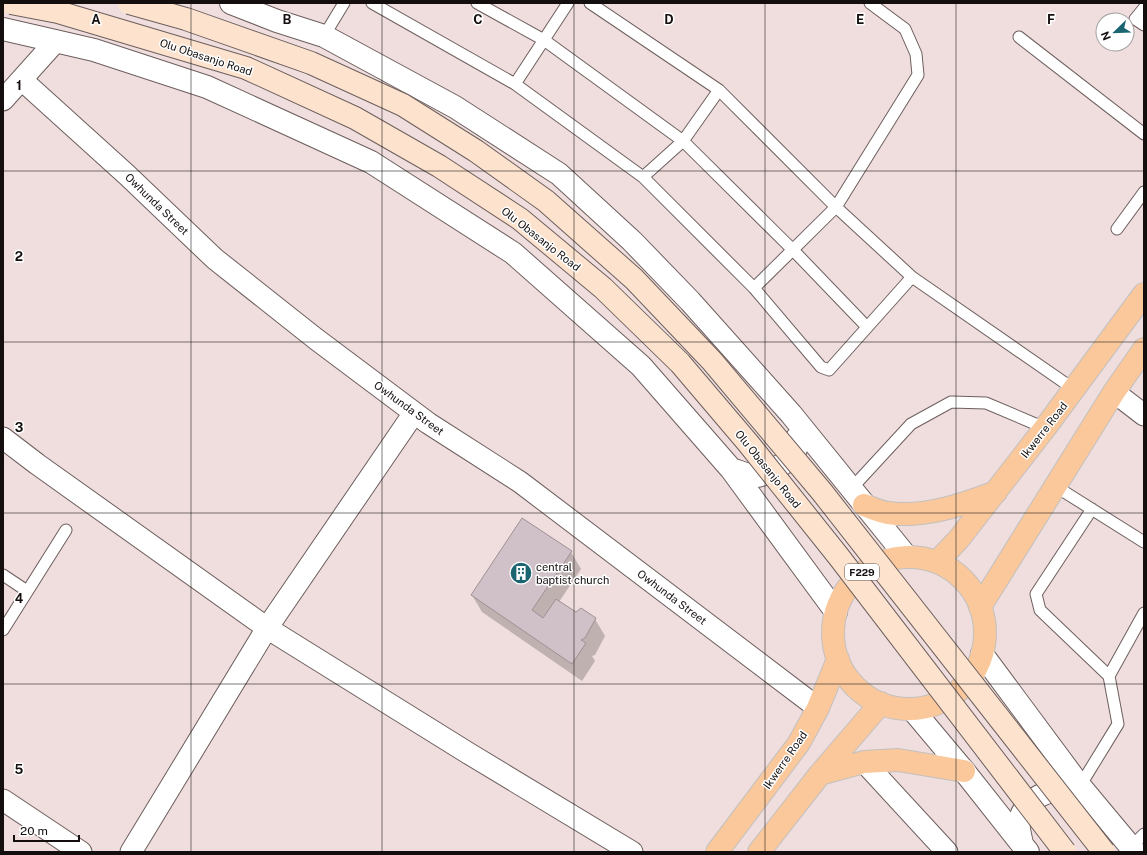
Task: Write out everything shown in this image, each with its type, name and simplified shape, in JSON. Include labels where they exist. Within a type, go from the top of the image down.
[{"type":"main road","name":"Olu Obasanjo Road","points":[[11,3],[58,12],[246,68],[355,118],[439,166],[520,220],[603,288],[680,363],[748,443],[847,567],[1065,852]]},
{"type":"main road","points":[[129,3],[186,19],[311,63],[403,106],[476,151],[546,201],[634,279],[712,361],[822,492],[870,555],[921,616],[1104,852]]},
{"type":"main road","name":"Ikwerre Road","points":[[937,562],[958,540],[1075,390],[1144,294]]},
{"type":"main road","points":[[980,607],[1114,392],[1144,349]]},
{"type":"main road","points":[[858,497],[886,513],[919,514],[958,505],[996,492]]},
{"type":"main road","name":"F229","points":[[906,556],[937,562],[951,569],[964,580],[973,592],[980,607],[984,622],[985,638],[982,654],[976,669],[967,682],[956,693],[943,701],[928,707],[912,709],[896,708],[881,703],[867,696],[854,686],[838,659],[834,643],[833,627],[836,612],[842,597],[851,583],[862,572],[875,564],[890,558],[906,556]]},
{"type":"main road","name":"Ikwerre Road","points":[[717,852],[799,743],[818,708],[838,659]]},
{"type":"main road","points":[[759,852],[820,774],[881,703]]},
{"type":"main road","points":[[820,774],[864,762],[898,760],[964,771]]},
{"type":"street","points":[[231,3],[276,21],[324,36],[455,107],[559,174],[632,241],[690,300],[791,414],[906,556]]},
{"type":"street","points":[[3,29],[94,50],[207,87],[371,162],[462,218],[513,253],[641,366],[731,469],[836,612]]},
{"type":"street","points":[[3,100],[56,41]]},
{"type":"street","name":"Owhunda Street","points":[[22,80],[127,175],[215,259],[316,340],[414,413],[520,482],[818,708]]},
{"type":"street","points":[[1114,392],[1144,415]]},
{"type":"street","points":[[131,852],[267,628],[414,413]]},
{"type":"street","points":[[731,469],[755,476],[774,470],[789,460],[798,442],[791,414]]},
{"type":"street","points":[[3,438],[37,464],[267,628],[474,757],[632,852]]},
{"type":"street","points":[[982,654],[1084,791],[1136,845]]},
{"type":"street","points":[[912,709],[964,771],[1025,848]]},
{"type":"street","points":[[864,762],[947,852]]},
{"type":"street","points":[[1025,848],[1019,823],[1027,807],[1037,797],[1051,792],[1084,791]]},
{"type":"street","points":[[3,800],[81,852]]},
{"type":"lane","points":[[324,36],[344,3]]},
{"type":"lane","points":[[372,3],[515,84],[643,177],[754,288],[821,367],[829,370],[912,277]]},
{"type":"lane","points":[[477,3],[544,40],[683,141],[793,250],[867,328]]},
{"type":"lane","points":[[515,84],[568,3]]},
{"type":"lane","points":[[590,3],[719,90],[836,207],[912,277],[1075,390]]},
{"type":"lane","points":[[754,288],[836,207],[918,75],[916,54],[906,29],[870,3]]},
{"type":"lane","points":[[1144,8],[1135,19],[1144,25]]},
{"type":"lane","points":[[1020,37],[1144,134]]},
{"type":"lane","points":[[643,177],[683,141],[719,90]]},
{"type":"lane","points":[[1117,229],[1144,192]]},
{"type":"lane","points":[[858,497],[911,424],[951,402],[986,403],[1045,428]]},
{"type":"lane","points":[[1055,486],[1144,542]]},
{"type":"lane","points":[[1084,791],[1118,724],[1109,676],[1040,610],[1036,594],[1092,509]]},
{"type":"lane","points":[[3,630],[66,530]]},
{"type":"lane","points":[[3,575],[27,591]]},
{"type":"lane","points":[[1109,676],[1144,612]]},
{"type":"building","name":"central baptist church","points":[[522,518],[572,551],[532,610],[543,618],[556,599],[576,612],[581,608],[596,618],[585,638],[581,640],[586,643],[572,664],[471,595]]},
{"type":"place","name":"central baptist church","points":[[521,573]]}]
